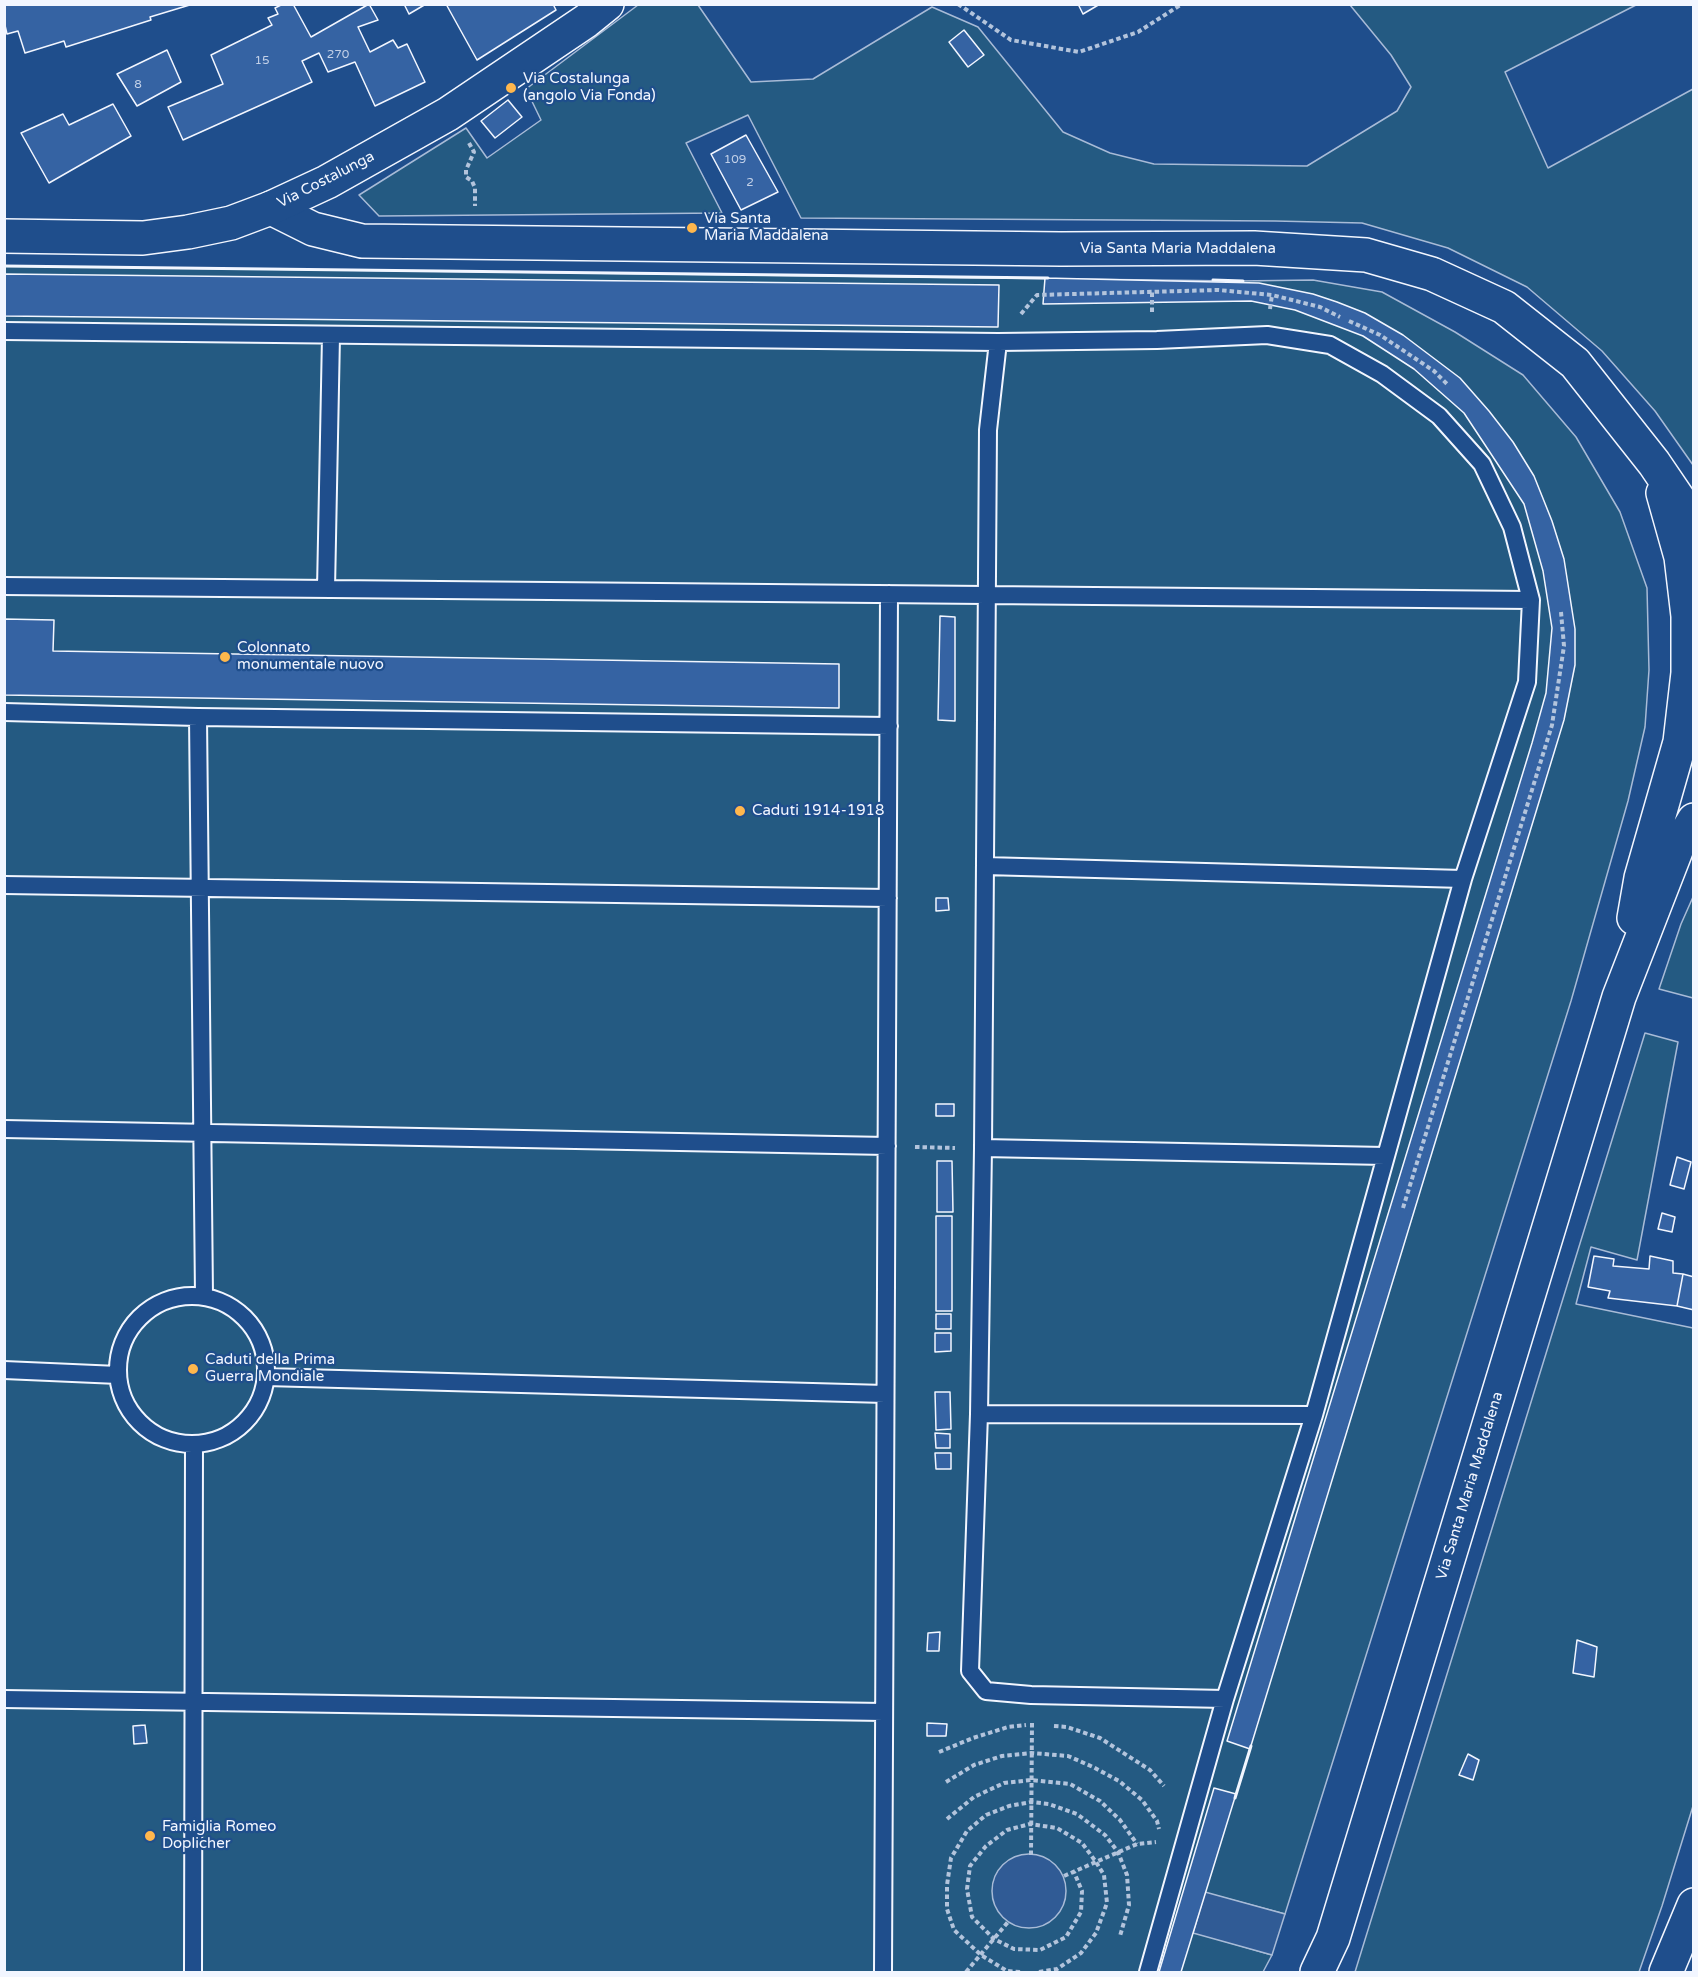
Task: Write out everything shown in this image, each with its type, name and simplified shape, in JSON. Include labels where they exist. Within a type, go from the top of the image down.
[{"type":"street","name":"Via Costalunga","points":[[4,236],[143,238],[231,224],[327,182],[448,114],[589,10]]},
{"type":"street","name":"Via Santa Maria Maddalena","points":[[271,208],[313,229],[362,241],[1061,249],[1254,248],[1366,255],[1432,274],[1504,307],[1575,363],[1654,463],[1694,522]]},
{"type":"street","name":"Via Santa Maria Maddalena","points":[[1619,997],[1641,878],[1687,731],[1688,616],[1681,557],[1654,463]]},
{"type":"street","name":"Via Santa Maria Maddalena","points":[[1317,1972],[1337,1927],[1619,997],[1677,848],[1694,820]]},
{"type":"street","name":"Via Santa Maria Maddalena","points":[[1658,898],[1694,861]]},
{"type":"street","points":[[1666,1972],[1694,1905]]},
{"type":"lane","points":[[4,331],[998,342],[1157,340],[1267,335],[1330,345],[1382,374],[1439,416],[1482,465],[1512,527],[1531,600],[1527,682],[1463,879],[1314,1415],[1225,1699],[1148,1972]]},
{"type":"lane","points":[[326,590],[331,336]]},
{"type":"lane","points":[[998,342],[988,429],[983,1148],[979,1414],[970,1671],[986,1690],[1031,1695],[1225,1699]]},
{"type":"lane","points":[[4,586],[1531,600]]},
{"type":"lane","points":[[883,1972],[889,594]]},
{"type":"lane","points":[[4,712],[198,717],[889,726]]},
{"type":"lane","points":[[198,717],[204,1296]]},
{"type":"lane","points":[[985,866],[1463,879]]},
{"type":"lane","points":[[4,885],[888,898]]},
{"type":"lane","points":[[4,1129],[887,1146]]},
{"type":"lane","points":[[983,1148],[1385,1156]]},
{"type":"lane","points":[[204,1296],[231,1306],[248,1320],[261,1343],[266,1360],[266,1377],[259,1403],[243,1424],[231,1434],[218,1440],[194,1444],[177,1443],[148,1431],[123,1399],[117,1375],[121,1347],[134,1323],[143,1314],[166,1300],[204,1296]]},
{"type":"lane","points":[[4,1371],[117,1375]]},
{"type":"lane","points":[[266,1377],[885,1394]]},
{"type":"lane","points":[[979,1414],[1314,1415]]},
{"type":"lane","points":[[194,1444],[194,1972]]},
{"type":"lane","points":[[4,1700],[884,1712]]},
{"type":"path","points":[[958,4],[1011,40],[1079,52],[1138,32],[1182,4]]},
{"type":"path","points":[[464,137],[474,152],[466,170],[466,177],[476,189],[475,208]]},
{"type":"path","points":[[887,1146],[983,1148]]},
{"type":"path","points":[[1030,1855],[1031,1695]]},
{"type":"path","points":[[939,1752],[1008,1727],[1041,1725]]},
{"type":"path","points":[[1050,1726],[1067,1727],[1100,1738],[1150,1770],[1164,1786]]},
{"type":"path","points":[[946,1782],[974,1765],[1002,1756],[1031,1753],[1068,1756],[1119,1781],[1142,1800],[1157,1821],[1161,1841]]},
{"type":"path","points":[[947,1819],[974,1797],[1004,1783],[1031,1780],[1070,1784],[1100,1801],[1120,1821],[1137,1844]]},
{"type":"path","points":[[1020,1972],[1007,1971],[981,1955],[954,1930],[947,1909],[947,1885],[951,1858],[967,1831],[986,1815],[1009,1806],[1031,1802],[1049,1804],[1077,1814],[1105,1835],[1118,1852],[1127,1875],[1129,1905],[1120,1936]]},
{"type":"path","points":[[1039,1972],[1057,1969],[1080,1953],[1096,1933],[1107,1903],[1104,1875],[1096,1862],[1082,1843],[1057,1828],[1030,1824],[1007,1830],[986,1846],[970,1866],[967,1889],[972,1917],[994,1939],[1014,1949],[1040,1950],[1066,1937],[1081,1912],[1082,1891],[1074,1872]]},
{"type":"path","points":[[1064,1876],[1137,1844],[1161,1841],[1183,1848]]},
{"type":"path","points":[[966,1972],[1008,1922]]},
{"type":"shaded area","points":[[638,5],[698,5],[751,82],[813,79],[932,7],[978,27],[1063,132],[1110,153],[1154,164],[1307,166],[1397,111],[1411,87],[1391,55],[1350,5],[1636,5],[1505,72],[1548,168],[1693,89],[1693,465],[1655,411],[1602,351],[1527,287],[1448,248],[1362,223],[801,218],[748,115],[686,143],[722,213],[379,216],[359,195],[466,128],[487,158],[541,120],[526,89]]},
{"type":"shaded area","points":[[5,266],[1237,281],[1313,280],[1382,292],[1455,332],[1523,375],[1576,437],[1620,512],[1647,588],[1649,670],[1645,727],[1628,801],[1571,1001],[1285,1914],[1206,1893],[1193,1932],[1272,1955],[1263,1972],[5,1972]]},
{"type":"shaded area","points":[[1693,897],[1693,998],[1659,989],[1681,924]]},
{"type":"shaded area","points":[[1645,1033],[1678,1042],[1637,1260],[1591,1247],[1576,1304],[1693,1328],[1693,1806],[1639,1972],[1355,1972]]},
{"type":"shaded area","points":[[1029,1854],[1043,1857],[1055,1865],[1063,1877],[1066,1891],[1063,1905],[1055,1917],[1043,1925],[1029,1928],[1015,1925],[1003,1917],[995,1905],[992,1891],[995,1877],[1003,1865],[1015,1857]]},
{"type":"shaded area","points":[[1205,1892],[1285,1914],[1272,1955],[1193,1933]]},
{"type":"building","points":[[4,4],[193,4],[66,47],[64,41],[25,53],[18,31],[7,34]]},
{"type":"building","points":[[283,4],[293,4],[311,37],[369,4],[378,20],[358,27],[370,52],[393,40],[398,48],[407,44],[425,82],[375,106],[355,62],[328,72],[319,53],[302,61],[312,82],[183,140],[168,107],[223,84],[211,55],[272,25],[268,18],[278,14],[275,8]]},
{"type":"building","points":[[404,4],[426,4],[409,14]]},
{"type":"building","points":[[446,4],[553,4],[556,10],[477,60]]},
{"type":"building","points":[[1078,4],[1100,4],[1083,14]]},
{"type":"building","points":[[964,30],[984,55],[968,67],[949,42]]},
{"type":"building","points":[[167,50],[181,82],[137,106],[117,74]]},
{"type":"building","points":[[508,100],[522,117],[495,138],[481,121]]},
{"type":"building","points":[[113,104],[131,136],[49,183],[21,133],[63,114],[69,125]]},
{"type":"building","points":[[746,135],[778,192],[741,210],[711,154]]},
{"type":"building","points":[[4,274],[999,285],[998,327],[4,316]]},
{"type":"building","points":[[1045,278],[1259,283],[1313,294],[1337,302],[1365,313],[1403,335],[1460,378],[1513,442],[1534,476],[1564,559],[1575,629],[1575,665],[1564,720],[1250,1749],[1227,1741],[1532,743],[1546,693],[1552,628],[1543,571],[1524,504],[1464,413],[1414,369],[1363,336],[1295,310],[1251,301],[1043,304]]},
{"type":"building","points":[[940,616],[955,617],[955,721],[938,720]]},
{"type":"building","name":"Colonnato monumentale nuovo","points":[[4,619],[54,620],[53,651],[839,664],[839,708],[4,695]]},
{"type":"building","points":[[936,898],[948,898],[949,910],[936,911]]},
{"type":"building","points":[[936,1104],[954,1104],[954,1116],[936,1116]]},
{"type":"building","points":[[1677,1157],[1691,1162],[1684,1189],[1670,1185]]},
{"type":"building","points":[[937,1161],[952,1161],[953,1212],[937,1212]]},
{"type":"building","points":[[1662,1213],[1675,1217],[1672,1232],[1658,1229]]},
{"type":"building","points":[[936,1216],[952,1216],[952,1311],[936,1311]]},
{"type":"building","points":[[1594,1256],[1614,1259],[1613,1266],[1649,1269],[1650,1256],[1673,1261],[1673,1273],[1683,1274],[1677,1306],[1608,1298],[1610,1291],[1588,1287]]},
{"type":"building","points":[[1683,1274],[1694,1277],[1694,1310],[1677,1306]]},
{"type":"building","points":[[936,1314],[951,1314],[951,1329],[936,1329]]},
{"type":"building","points":[[935,1333],[951,1333],[951,1351],[935,1352]]},
{"type":"building","points":[[935,1392],[950,1392],[951,1429],[936,1430]]},
{"type":"building","points":[[935,1433],[950,1434],[950,1448],[936,1448]]},
{"type":"building","points":[[935,1453],[951,1453],[951,1469],[936,1469]]},
{"type":"building","points":[[940,1632],[939,1651],[927,1651],[928,1633]]},
{"type":"building","points":[[1577,1640],[1597,1647],[1594,1677],[1573,1673]]},
{"type":"building","points":[[927,1723],[947,1724],[946,1736],[927,1736]]},
{"type":"building","points":[[145,1725],[147,1743],[134,1744],[133,1726]]},
{"type":"building","points":[[1468,1754],[1479,1760],[1473,1780],[1459,1775]]},
{"type":"building","points":[[1214,1788],[1236,1794],[1181,1972],[1159,1972]]},
{"type":"wall","points":[[4,266],[1048,278]]},
{"type":"wall","points":[[1213,280],[1243,281]]},
{"type":"wall","points":[[1235,1798],[1251,1746]]},
{"type":"place","name":"Via Costalunga (angolo Via Fonda)","points":[[511,88]]},
{"type":"place","name":"Via Santa Maria Maddalena","points":[[692,228]]},
{"type":"place","name":"Colonnato monumentale nuovo","points":[[225,657]]},
{"type":"place","name":"Caduti 1914-1918","points":[[740,811]]},
{"type":"place","name":"Caduti della Prima Guerra Mondiale","points":[[193,1369]]},
{"type":"place","name":"Famiglia Romeo Doplicher","points":[[150,1836]]}]
